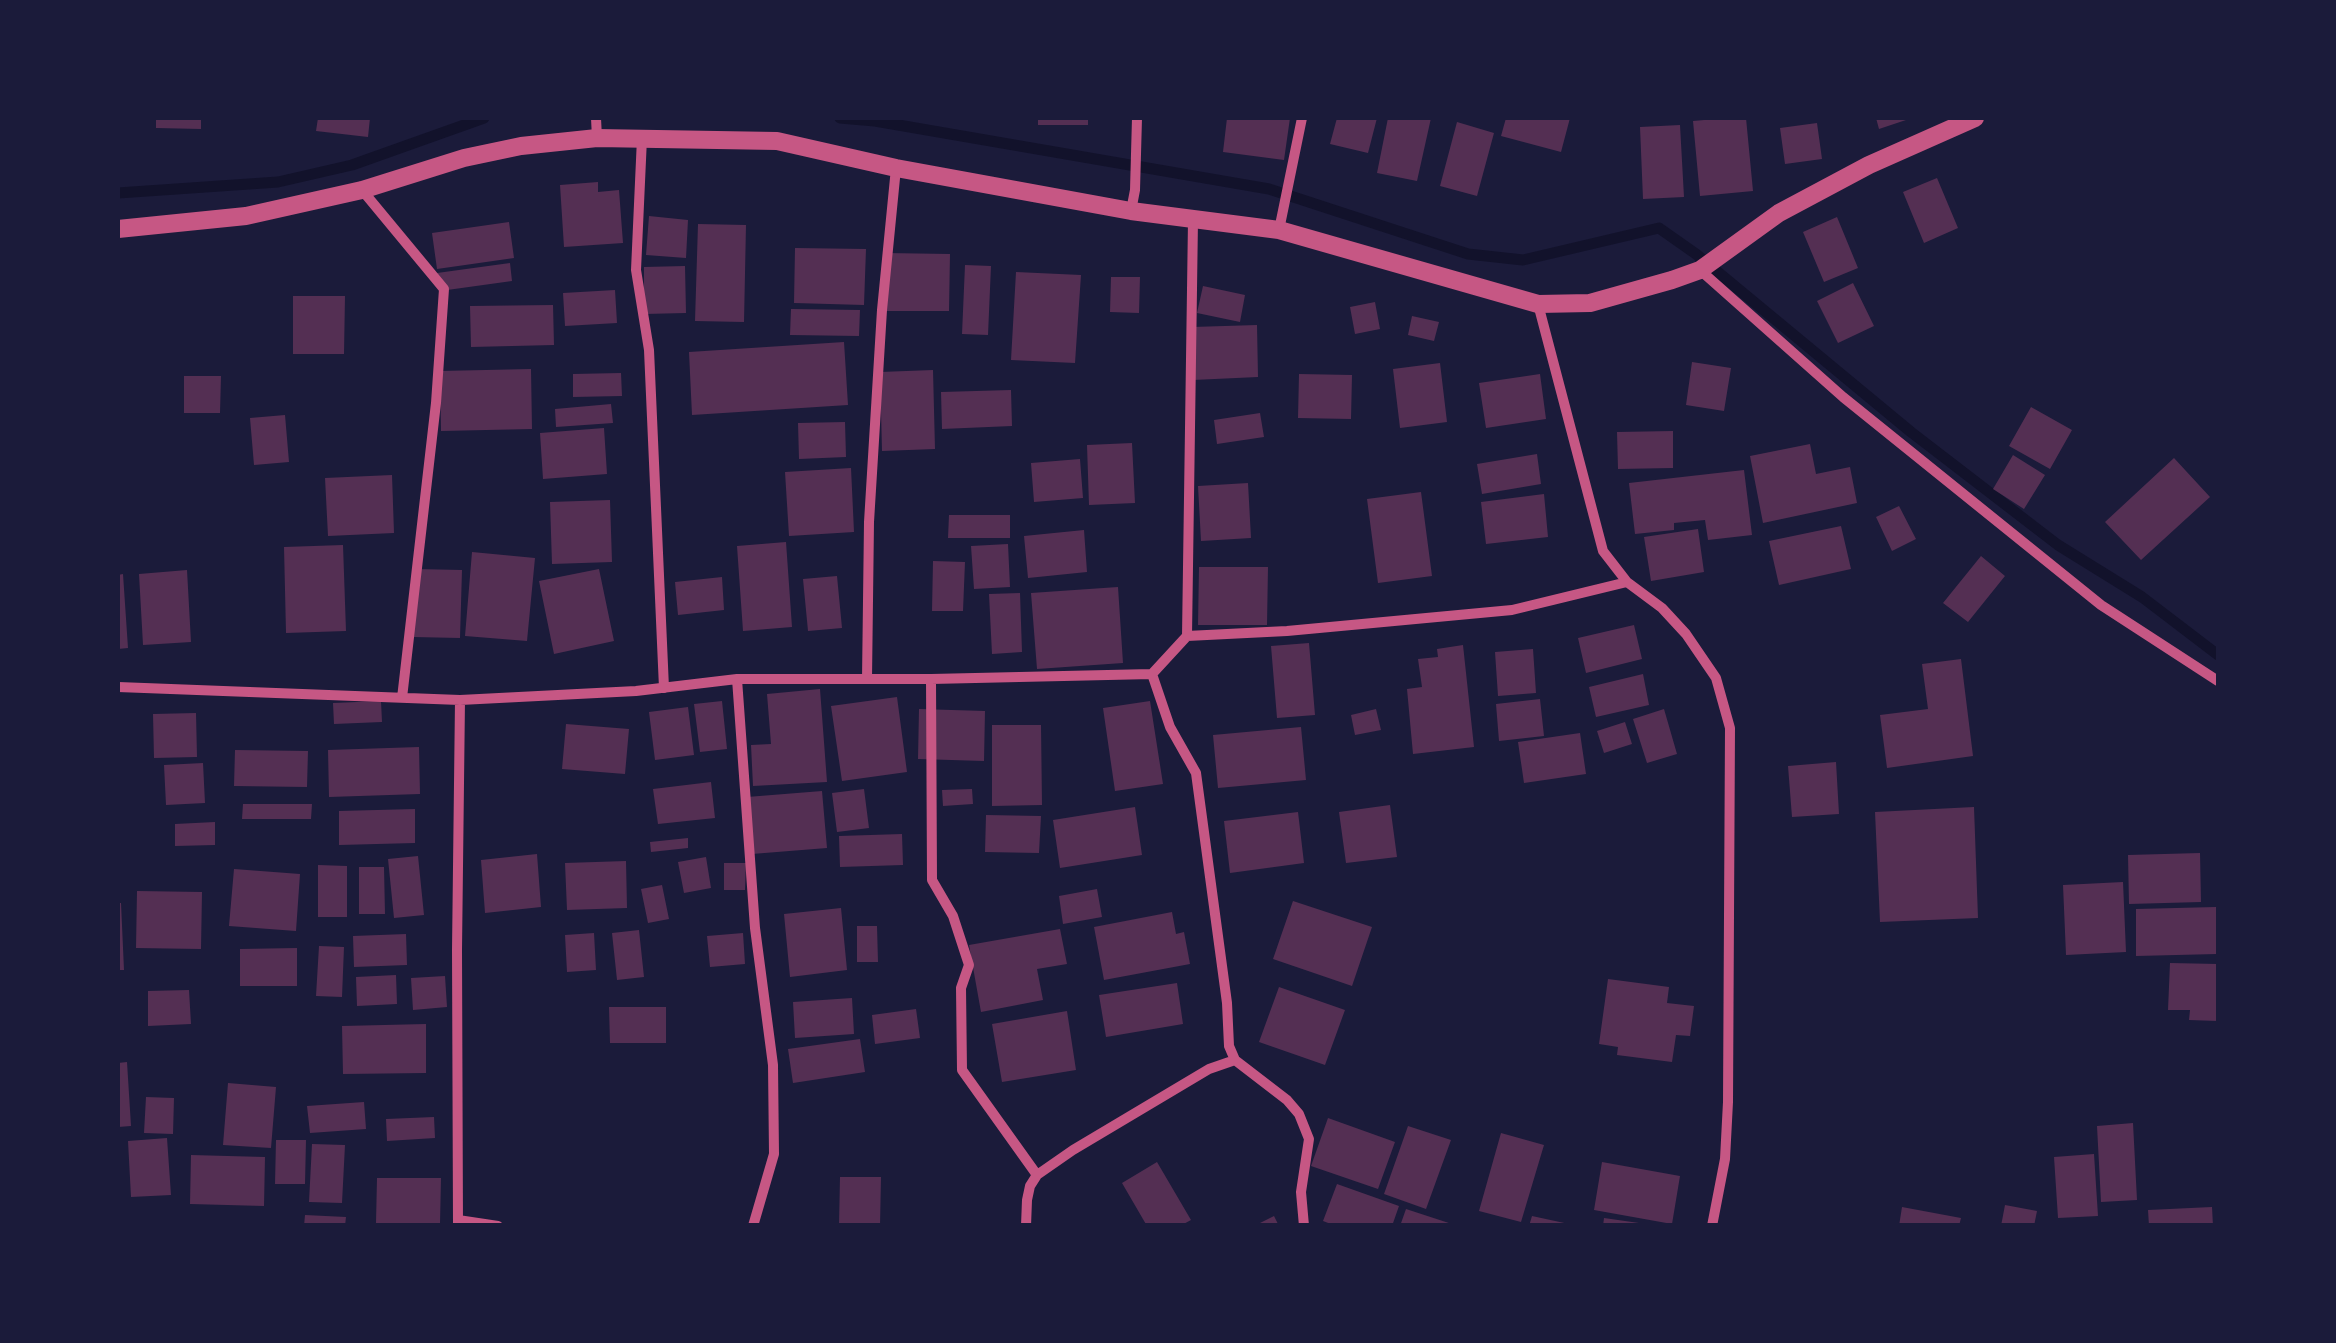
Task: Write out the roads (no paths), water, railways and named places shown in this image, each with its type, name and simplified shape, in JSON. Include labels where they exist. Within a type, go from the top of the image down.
[{"type":"street","points":[[1131,211],[1137,118]]},
{"type":"street","points":[[1279,230],[1302,118]]},
{"type":"street","points":[[118,229],[246,216],[362,190],[596,126],[642,138],[777,141],[896,168],[1131,211],[1279,230],[1538,304],[1590,302],[1702,268],[1779,213],[1869,165],[1976,118]]},
{"type":"street","points":[[642,138],[636,270],[649,350],[664,688]]},
{"type":"street","points":[[868,679],[870,522],[882,310],[896,168]]},
{"type":"street","points":[[362,190],[444,289],[436,403],[402,698]]},
{"type":"street","points":[[118,687],[460,700],[664,688],[737,679],[931,680],[1152,674],[1187,636],[1193,220]]},
{"type":"street","points":[[1702,268],[1843,397],[2101,605],[2218,681]]},
{"type":"street","points":[[1538,304],[1603,551],[1627,582],[1662,608],[1686,634],[1716,678],[1730,728],[1728,1102],[1725,1158],[1712,1226]]},
{"type":"street","points":[[1187,636],[1287,632],[1512,610],[1627,582]]},
{"type":"street","points":[[1152,674],[1170,727],[1196,773],[1227,1004],[1229,1046],[1235,1060],[1271,1086],[1299,1114],[1308,1139],[1301,1192],[1304,1226]]},
{"type":"street","points":[[737,679],[754,928],[773,1065],[774,1154],[753,1226]]},
{"type":"street","points":[[931,680],[932,880],[953,916],[969,965],[961,988],[962,1070],[1037,1175]]},
{"type":"street","points":[[460,700],[458,1223],[498,1226]]},
{"type":"street","points":[[1026,1226],[1030,1186],[1037,1175],[1209,1070],[1235,1060]]},
{"type":"waterway","points":[[118,193],[278,182],[352,165],[484,118]]},
{"type":"waterway","points":[[840,118],[1269,189],[1468,254],[1523,260],[1659,228],[2058,545],[2142,597],[2218,655]]}]
